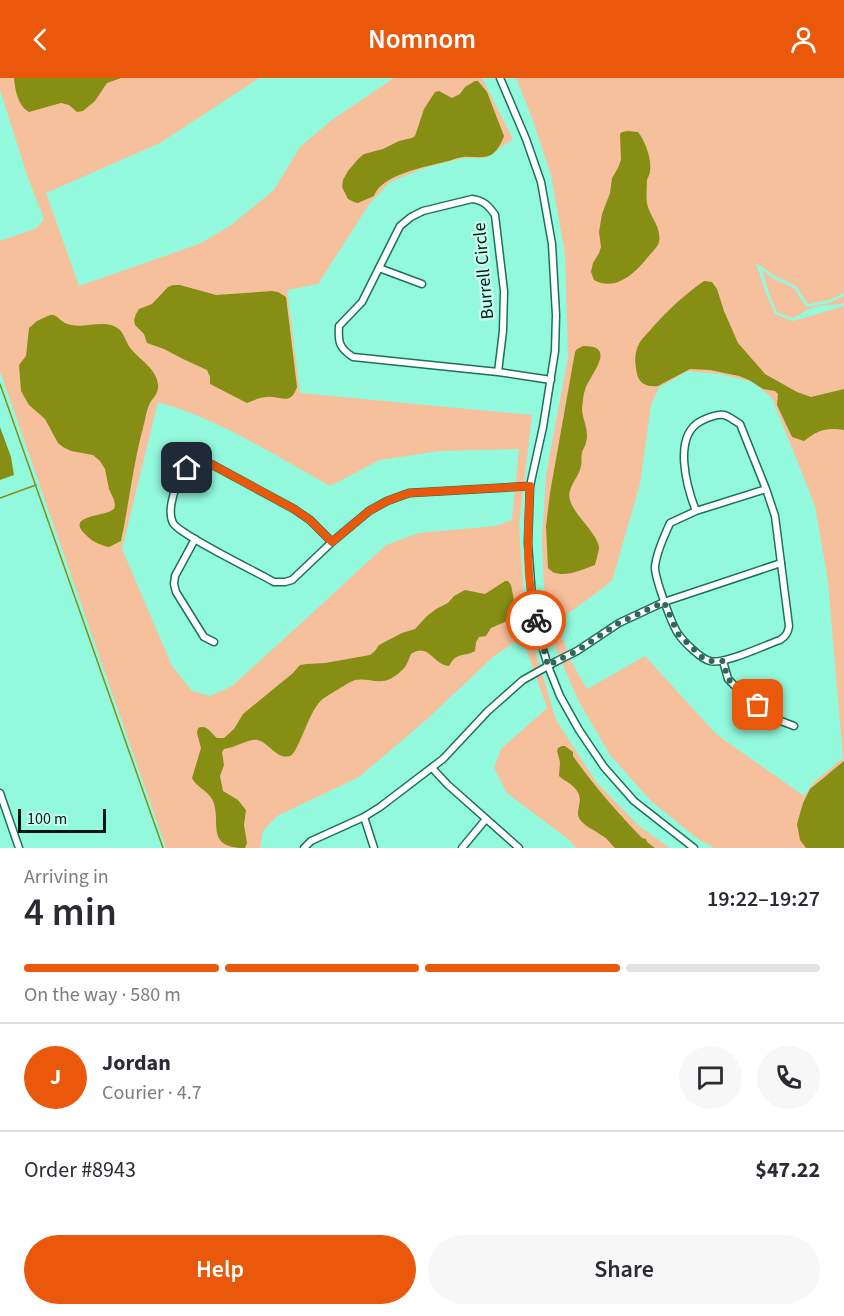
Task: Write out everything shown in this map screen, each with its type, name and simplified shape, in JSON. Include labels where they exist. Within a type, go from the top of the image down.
[{"type":"street","points":[[500,78],[542,182],[552,244],[556,315],[555,351],[543,427],[530,486],[528,543],[533,610],[548,666],[560,696],[604,766],[634,801],[694,848]]},
{"type":"street","name":"Burrell Circle","points":[[498,372],[503,331],[504,291],[495,215],[489,206],[472,199],[423,211],[411,217],[400,226],[362,302],[339,326],[338,339],[344,351],[353,357],[498,372],[551,380]]},
{"type":"street","points":[[379,268],[422,284]]},
{"type":"street","points":[[696,511],[688,486],[684,458],[688,434],[697,423],[707,418],[724,415],[740,424],[766,489],[775,516],[789,626],[788,632],[780,640],[723,661],[704,659],[678,634],[664,602],[654,568],[659,548],[670,522],[696,511],[766,489]]},
{"type":"street","points":[[332,542],[310,520],[294,509],[211,464],[198,464],[187,468],[178,478],[171,511],[173,522],[178,528],[274,582],[292,580],[369,511],[387,501],[409,493],[530,486]]},
{"type":"street","points":[[195,539],[175,576],[174,584],[176,592],[204,637],[214,642]]},
{"type":"street","points":[[304,848],[311,841],[364,817],[380,807],[432,768],[498,701],[523,680],[577,651],[619,623],[664,602],[781,563]]},
{"type":"street","points":[[723,661],[728,679],[742,693],[773,717],[794,726]]},
{"type":"street","points":[[432,768],[519,848]]},
{"type":"street","points":[[0,793],[19,848]]},
{"type":"street","points":[[364,817],[374,848]]},
{"type":"street","points":[[462,848],[486,819]]},
{"type":"shaded area","points":[[0,78],[259,78],[160,143],[46,193],[79,286],[199,244],[230,226],[274,190],[300,147],[333,119],[394,78],[482,78],[513,139],[486,158],[463,158],[424,168],[390,182],[370,203],[318,284],[287,290],[300,393],[532,415],[519,526],[525,616],[556,720],[597,783],[639,826],[670,848],[576,848],[568,839],[507,793],[494,768],[501,749],[547,708],[522,637],[494,656],[425,721],[359,777],[277,816],[263,831],[260,848],[166,848],[0,371],[0,241],[37,228],[44,219],[27,175],[0,90]],"holes":[[[158,402],[180,409],[246,439],[330,486],[380,460],[439,451],[519,449],[512,520],[496,526],[419,533],[386,545],[232,686],[210,696],[192,691],[172,666],[122,549]]]},
{"type":"shaded area","points":[[14,78],[121,78],[107,83],[95,101],[83,111],[77,112],[69,105],[61,103],[29,112],[20,102]]},
{"type":"shaded area","points":[[516,78],[844,78],[844,293],[829,300],[808,304],[796,286],[756,263],[775,314],[793,321],[844,306],[844,848],[714,848],[698,839],[652,802],[610,755],[578,700],[556,649],[544,589],[542,539],[546,475],[568,357],[565,254],[551,175]],"holes":[[[688,371],[720,374],[753,382],[772,398],[815,506],[828,582],[843,758],[814,782],[804,796],[716,734],[645,656],[587,689],[572,663],[557,622],[612,581],[640,484],[651,405],[659,387]]]},
{"type":"shaded area","points":[[478,81],[487,92],[504,136],[493,154],[484,157],[460,157],[415,169],[394,177],[378,189],[374,196],[358,203],[348,199],[342,187],[343,180],[359,158],[364,154],[415,136],[424,109],[435,92],[439,91],[452,98]]},
{"type":"shaded area","points":[[628,131],[638,132],[649,156],[647,201],[659,231],[659,242],[631,274],[617,282],[602,283],[594,280],[591,272],[601,247],[599,232],[602,214],[610,193],[612,178],[621,160],[620,134]]},
{"type":"shaded area","points":[[762,270],[774,279],[794,288],[806,307],[829,303],[844,296],[844,303],[812,308],[793,318],[777,312]]},
{"type":"shaded area","points":[[704,281],[712,282],[717,289],[738,343],[765,374],[811,397],[844,389],[844,430],[822,430],[804,441],[792,437],[777,405],[778,394],[739,376],[710,370],[690,369],[658,386],[648,386],[640,381],[635,360],[641,341],[670,309]]},
{"type":"shaded area","points":[[173,285],[216,295],[272,291],[286,297],[297,387],[292,396],[287,399],[265,397],[247,403],[210,384],[207,370],[147,343],[144,334],[135,325],[136,314],[139,309],[152,304],[168,287]]},
{"type":"shaded area","points":[[50,315],[72,325],[107,324],[119,329],[131,349],[151,369],[157,379],[157,391],[148,408],[140,442],[121,541],[109,547],[89,538],[80,528],[80,524],[86,518],[114,509],[114,500],[105,469],[93,455],[71,451],[58,443],[45,419],[29,405],[21,391],[19,365],[26,356],[29,328]]},
{"type":"shaded area","points":[[583,346],[594,347],[599,350],[601,356],[584,394],[582,412],[587,440],[582,452],[580,470],[569,496],[572,506],[594,536],[599,549],[595,565],[577,572],[558,574],[548,568],[546,526],[575,352]]},
{"type":"shaded area","points":[[0,427],[11,457],[14,475],[0,480]]},
{"type":"shaded area","points":[[505,581],[511,585],[515,606],[513,611],[505,622],[491,628],[486,636],[479,637],[475,651],[457,657],[449,666],[439,662],[427,652],[417,651],[411,654],[403,669],[389,680],[355,680],[349,683],[319,703],[297,747],[290,756],[281,756],[258,740],[224,749],[222,752],[224,765],[220,776],[223,791],[238,800],[246,810],[244,825],[247,843],[245,848],[232,847],[219,838],[212,799],[192,778],[201,748],[198,728],[206,728],[217,738],[224,738],[234,729],[243,714],[300,665],[370,655],[379,645],[415,629],[427,616],[448,603],[454,596],[465,590],[485,594]]},
{"type":"shaded area","points":[[562,746],[573,752],[573,756],[606,798],[642,838],[655,848],[615,848],[581,821],[578,815],[579,795],[573,786],[559,776],[560,762],[557,751]]},
{"type":"shaded area","points":[[844,761],[844,848],[806,848],[800,840],[797,824],[803,803],[810,789]]},
{"type":"waterway","points":[[0,384],[163,848]]},
{"type":"waterway","points":[[0,498],[36,485]]},
{"type":"way so far","points":[[536,620],[548,666],[577,651],[619,623],[664,602],[678,634],[704,659],[723,661],[728,679],[758,705]]},
{"type":"route","points":[[187,468],[198,464],[211,464],[294,509],[310,520],[332,542],[369,511],[409,493],[530,486],[528,543],[533,610],[536,620]]}]
